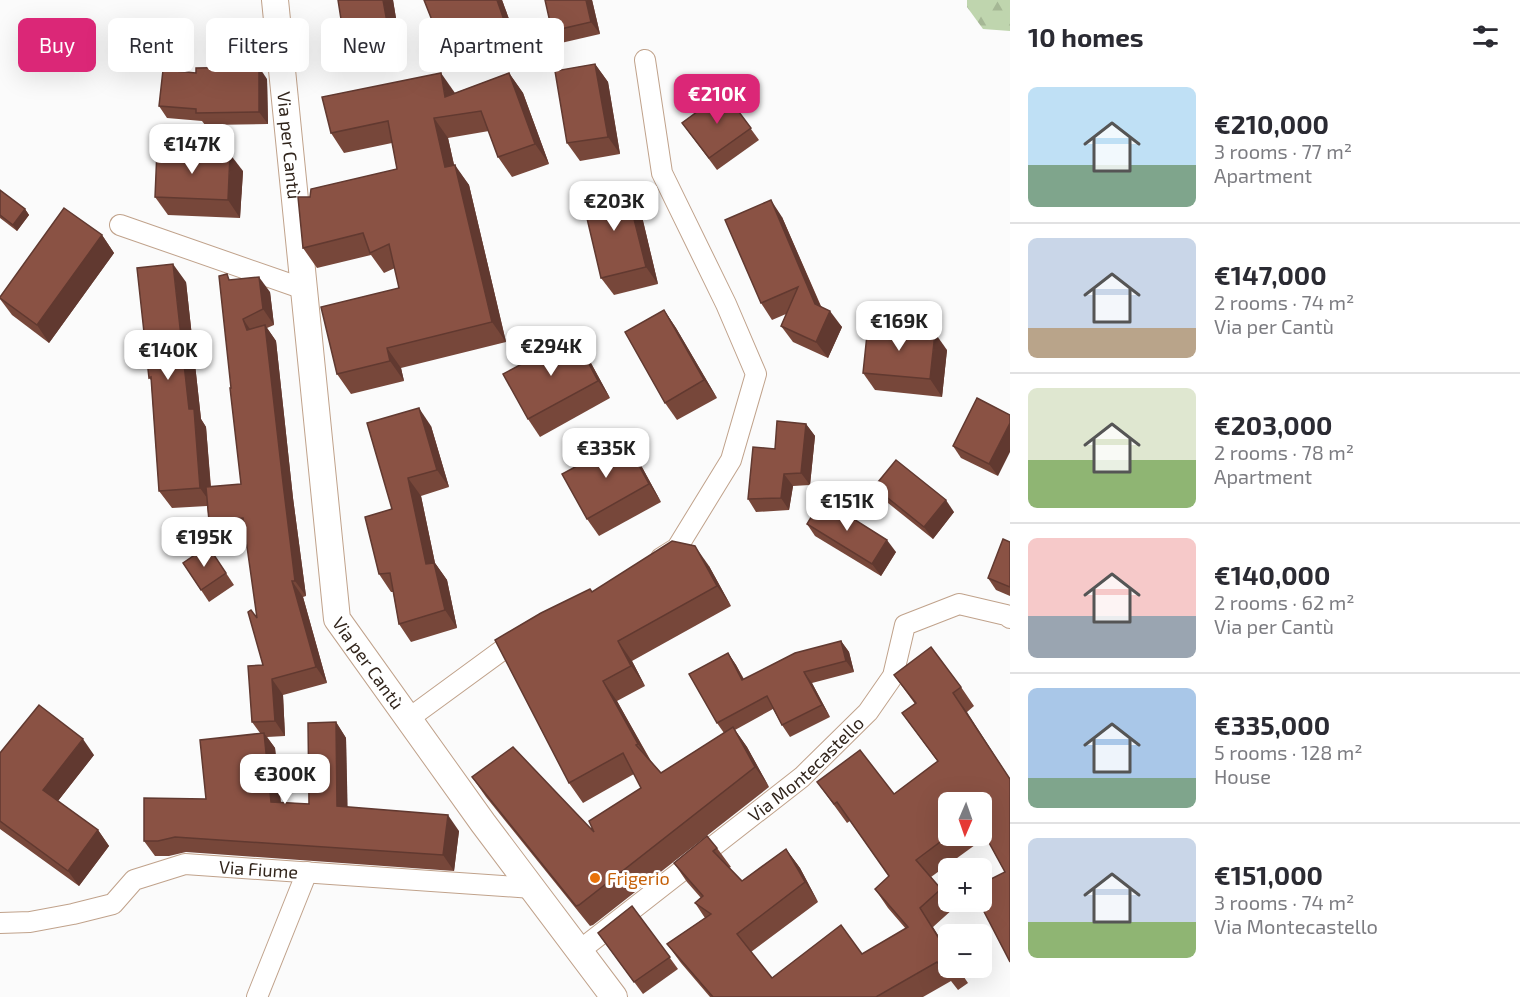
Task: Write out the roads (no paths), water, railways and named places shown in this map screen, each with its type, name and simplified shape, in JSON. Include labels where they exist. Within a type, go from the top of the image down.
[{"type":"street","name":"Via per Cantù","points":[[274,0],[337,619],[483,823],[614,997]]},
{"type":"street","points":[[641,570],[677,548],[731,460],[756,374],[726,304],[662,174],[645,60]]},
{"type":"street","points":[[120,225],[304,289]]},
{"type":"street","name":"Via Montecastello","points":[[579,951],[802,777],[868,712],[893,676],[905,625],[959,604],[1006,615],[1010,618]]},
{"type":"street","points":[[408,719],[509,645],[544,626]]},
{"type":"street","name":"Via Fiume","points":[[0,923],[30,922],[113,904],[134,880],[185,864],[532,888]]},
{"type":"street","points":[[257,997],[307,872]]},
{"type":"place","name":"Frigerio","points":[[595,878]]}]
